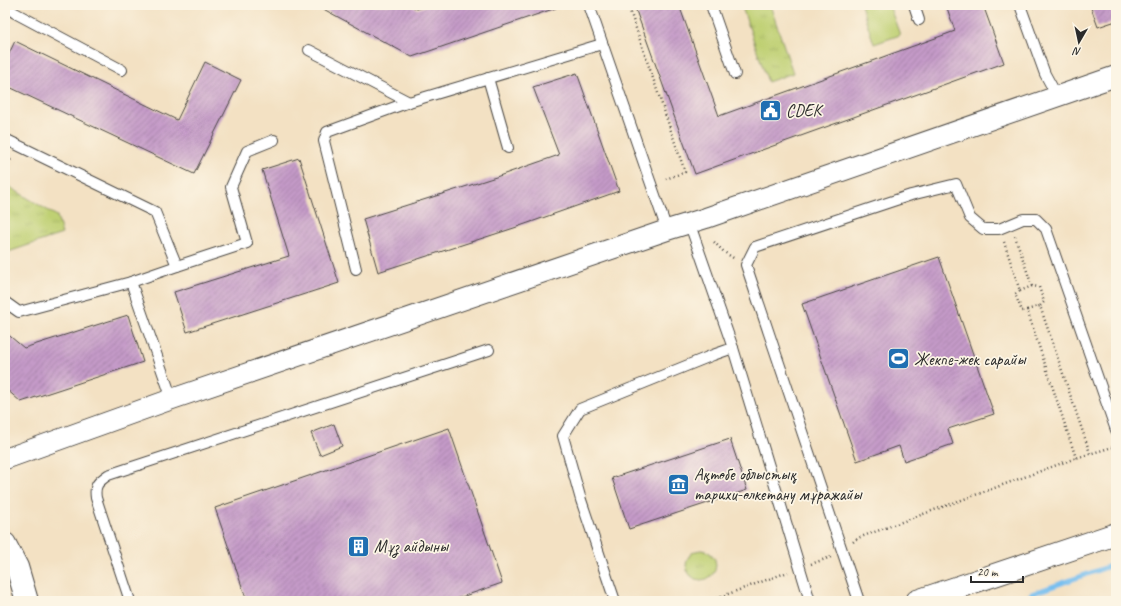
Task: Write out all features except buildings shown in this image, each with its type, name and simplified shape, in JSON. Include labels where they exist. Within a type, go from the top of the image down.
[{"type":"street","points":[[5,459],[172,399],[689,222],[706,218],[1116,76]]},
{"type":"street","points":[[917,601],[1116,536]]},
{"type":"street","points":[[5,544],[17,567],[27,601]]},
{"type":"lane","points":[[589,5],[667,230]]},
{"type":"lane","points":[[711,5],[735,74]]},
{"type":"lane","points":[[914,5],[919,20]]},
{"type":"lane","points":[[1020,5],[1045,74],[1057,96]]},
{"type":"lane","points":[[5,6],[15,13],[122,70]]},
{"type":"lane","points":[[356,269],[324,141],[327,132],[409,102],[602,44]]},
{"type":"lane","points":[[310,50],[409,102]]},
{"type":"lane","points":[[488,78],[508,148]]},
{"type":"lane","points":[[5,139],[155,212],[177,266]]},
{"type":"lane","points":[[5,302],[19,312],[131,282],[247,243],[231,186],[246,151],[274,140]]},
{"type":"lane","points":[[859,601],[746,265],[754,247],[911,196],[956,184],[970,218],[983,229],[999,229],[1023,219],[1036,219],[1046,229],[1116,430]]},
{"type":"lane","points":[[689,222],[733,348],[810,601]]},
{"type":"lane","points":[[131,282],[172,399]]},
{"type":"lane","points":[[615,601],[581,500],[563,436],[580,409],[733,348]]},
{"type":"lane","points":[[130,601],[96,498],[95,491],[98,482],[108,475],[489,350]]},
{"type":"path","points":[[628,5],[685,172],[651,184]]},
{"type":"path","points":[[1012,224],[1032,286]]},
{"type":"path","points":[[999,229],[1020,291]]},
{"type":"path","points":[[714,242],[724,252],[746,265]]},
{"type":"path","points":[[1032,286],[1039,287],[1044,302],[1040,306],[1022,311],[1015,294],[1032,286]]},
{"type":"path","points":[[1040,306],[1090,453]]},
{"type":"path","points":[[1027,310],[1076,458]]},
{"type":"path","points":[[710,601],[843,553],[858,538],[1090,453],[1116,446]]},
{"type":"green space","points":[[749,5],[770,5],[793,73],[768,82],[742,7]]},
{"type":"green space","points":[[861,5],[889,5],[900,35],[874,44]]},
{"type":"green space","points":[[8,186],[57,216],[62,234],[5,253],[5,190]]},
{"type":"green space","points":[[701,550],[712,554],[716,565],[712,576],[701,580],[690,576],[686,565],[690,554]]},
{"type":"waterway","points":[[1031,594],[1110,566]]},
{"type":"place","name":"CDEK","points":[[771,110]]},
{"type":"place","name":"Жекпе-жек сарайы","points":[[898,359]]},
{"type":"place","name":"Ақтөбе облыстық тарихи-өлкетану мұражайы","points":[[679,484]]},
{"type":"place","name":"Мұз айдыны","points":[[359,546]]}]
